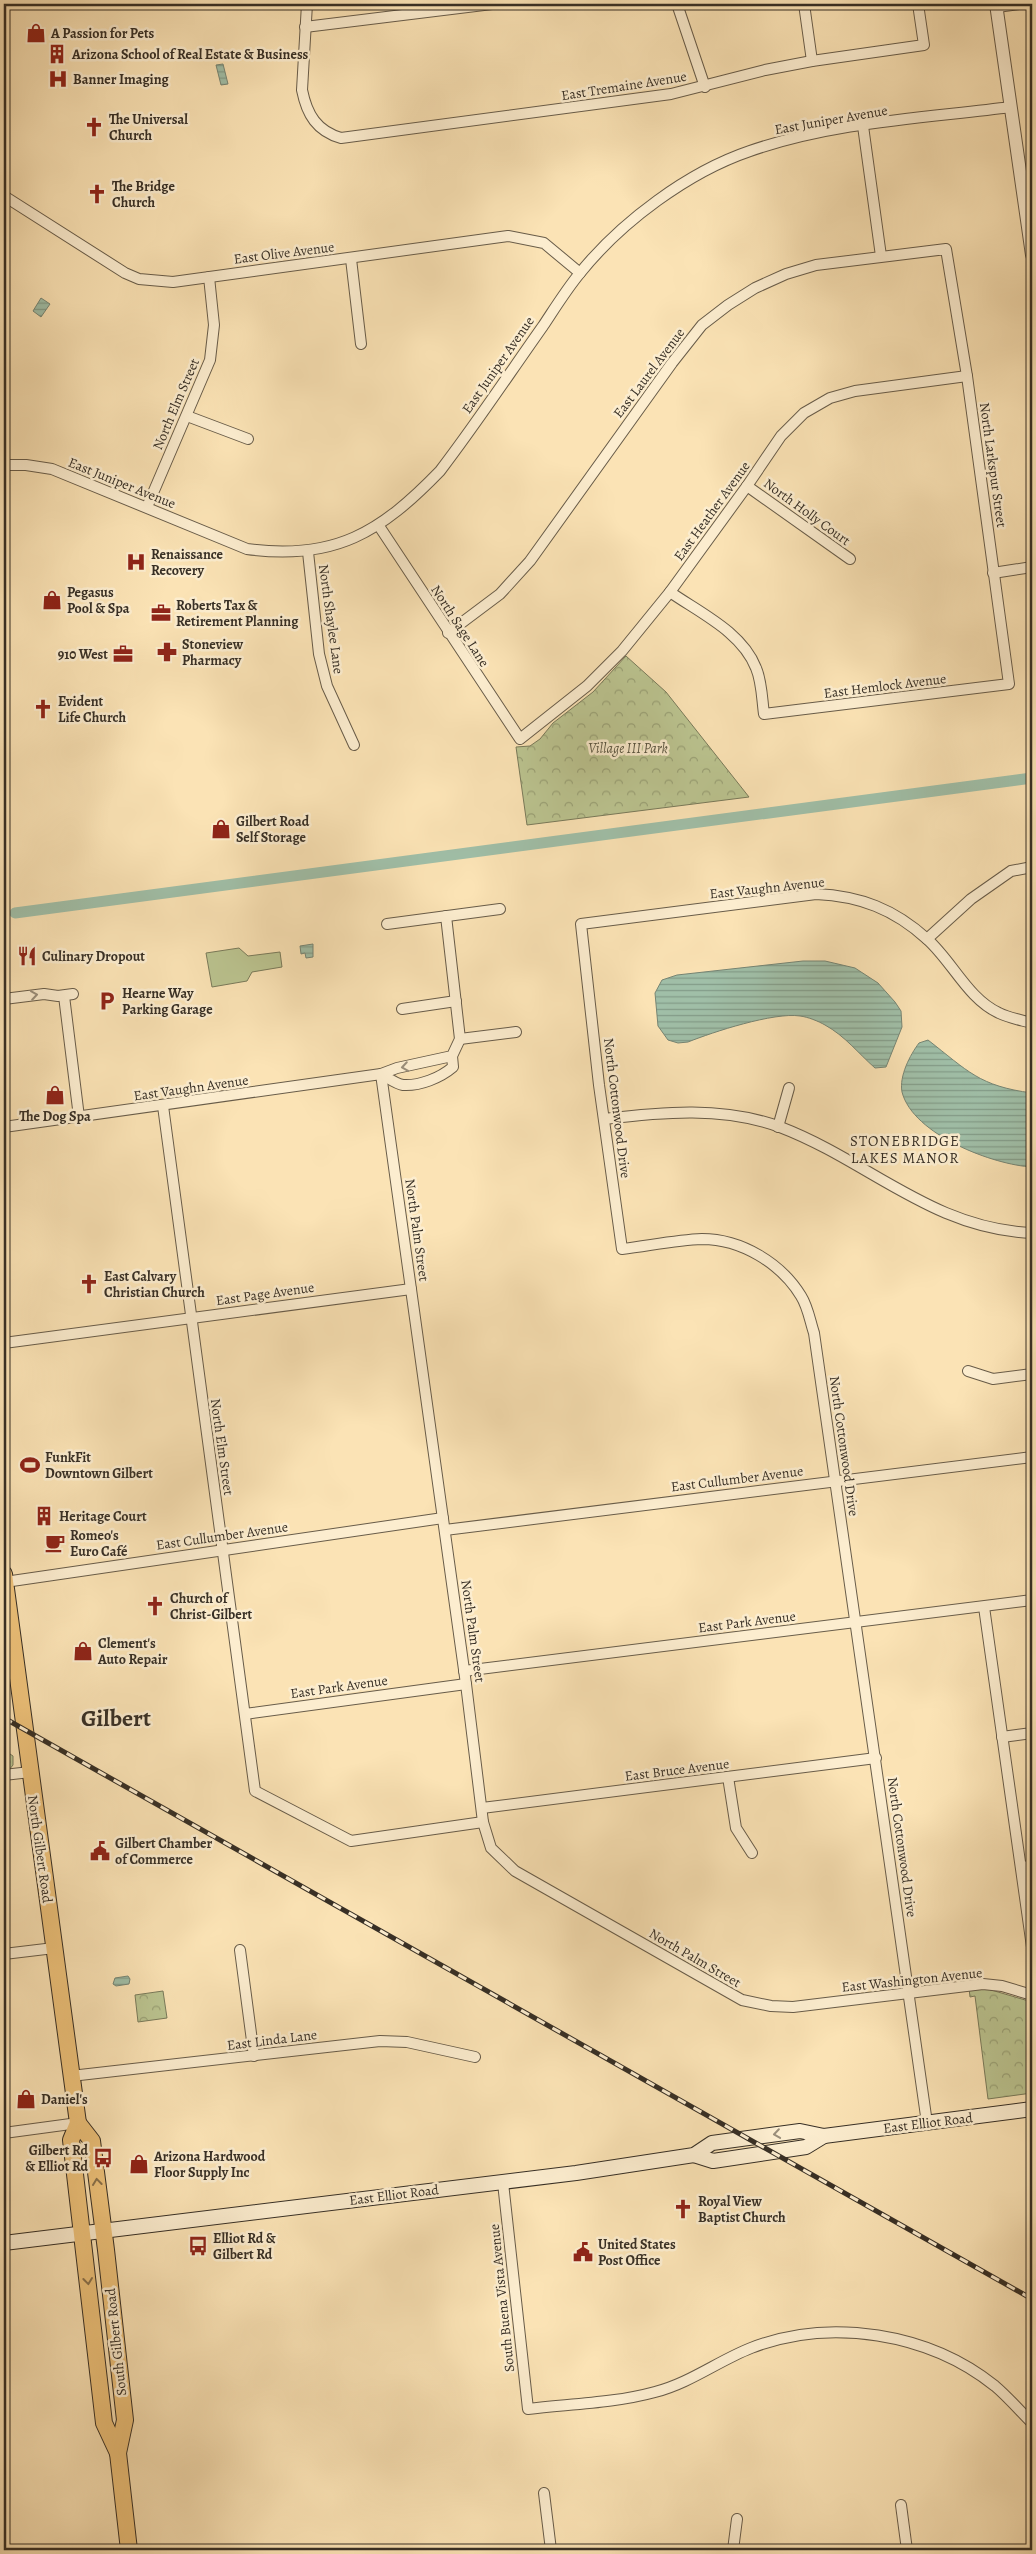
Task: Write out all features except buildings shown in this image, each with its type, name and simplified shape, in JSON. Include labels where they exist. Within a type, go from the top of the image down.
[{"type":"main road","name":"North Gilbert Road","points":[[4,1578],[78,2123],[71,2140],[93,2231]]},
{"type":"main road","name":"East Elliot Road","points":[[4,2243],[503,2183],[694,2155],[713,2161],[806,2147],[824,2136],[1032,2109]]},
{"type":"main road","name":"South Gilbert Road","points":[[93,2231],[125,2420],[118,2453],[129,2550]]},
{"type":"street","points":[[307,4],[306,27],[492,4]]},
{"type":"street","points":[[677,4],[705,87]]},
{"type":"street","points":[[804,4],[812,61]]},
{"type":"street","name":"East Tremaine Avenue","points":[[306,27],[302,90],[304,102],[316,124],[326,132],[341,138],[360,137],[671,94],[705,87],[765,70],[812,61],[924,45],[918,4]]},
{"type":"street","points":[[1020,4],[996,5],[1032,255]]},
{"type":"street","name":"East Juniper Avenue","points":[[4,465],[26,465],[52,469],[247,549],[277,553],[308,552],[346,542],[379,526],[440,471],[580,273],[621,231],[666,195],[703,172],[749,151],[789,140],[863,126],[1010,107]]},
{"type":"street","points":[[863,126],[881,256]]},
{"type":"street","name":"East Olive Avenue","points":[[4,196],[110,264],[139,279],[173,282],[508,236],[544,243],[580,273]]},
{"type":"street","name":"East Laurel Avenue","points":[[448,633],[500,594],[530,561],[702,325],[755,288],[786,274],[816,265],[946,249]]},
{"type":"street","name":"North Larkspur Street","points":[[946,249],[967,376],[1009,684]]},
{"type":"street","points":[[351,259],[361,344]]},
{"type":"street","name":"North Elm Street","points":[[147,507],[210,360],[214,325],[209,277]]},
{"type":"street","name":"East Heather Avenue","points":[[520,740],[588,686],[607,668],[670,592],[748,486],[780,436],[804,413],[830,398],[855,391],[967,376]]},
{"type":"street","points":[[186,416],[248,439]]},
{"type":"street","name":"North Holly Court","points":[[748,486],[850,559]]},
{"type":"street","name":"North Sage Lane","points":[[379,526],[520,740]]},
{"type":"street","name":"North Shaylee Lane","points":[[308,552],[321,662],[327,686],[354,745]]},
{"type":"street","points":[[993,573],[1032,568]]},
{"type":"street","name":"East Hemlock Avenue","points":[[670,592],[730,632],[745,649],[757,669],[764,714],[1009,684]]},
{"type":"street","points":[[927,939],[971,899],[1011,871],[1032,867]]},
{"type":"street","name":"East Vaughn Avenue","points":[[581,924],[816,894],[842,895],[865,900],[884,909],[927,939],[986,1006],[1012,1018],[1032,1023]]},
{"type":"street","points":[[387,924],[500,909]]},
{"type":"street","points":[[381,1074],[402,1085],[424,1082],[444,1075],[453,1067],[452,1056],[460,1038],[446,916]]},
{"type":"street","name":"North Cottonwood Drive","points":[[581,924],[604,1119],[622,1249],[702,1240],[732,1242],[758,1255],[780,1272],[801,1296],[814,1333],[927,2123]]},
{"type":"street","points":[[4,999],[44,994],[68,995],[79,1117]]},
{"type":"street","points":[[402,1009],[456,1001]]},
{"type":"street","points":[[460,1038],[516,1032]]},
{"type":"street","name":"East Vaughn Avenue","points":[[4,1127],[381,1074],[397,1068],[452,1056]]},
{"type":"street","name":"North Palm Street","points":[[381,1074],[444,1518],[482,1808],[491,1848],[515,1871],[742,2000],[771,2006],[794,2007]]},
{"type":"street","points":[[778,1127],[789,1088]]},
{"type":"street","name":"North Elm Street","points":[[163,1106],[255,1791],[351,1841],[484,1822]]},
{"type":"street","points":[[604,1119],[655,1112],[690,1112],[722,1114],[778,1127],[806,1138],[930,1208],[973,1224],[1011,1232],[1032,1233]]},
{"type":"street","name":"East Page Avenue","points":[[4,1343],[411,1288]]},
{"type":"street","points":[[968,1372],[993,1379],[1032,1374]]},
{"type":"street","name":"East Cullumber Avenue","points":[[445,1530],[1032,1457]]},
{"type":"street","name":"East Cullumber Avenue","points":[[4,1578],[222,1550],[444,1518]]},
{"type":"street","name":"East Park Avenue","points":[[464,1671],[1032,1600]]},
{"type":"street","points":[[984,1607],[1002,1737],[1027,1867],[1032,1947]]},
{"type":"street","name":"East Park Avenue","points":[[245,1714],[466,1684]]},
{"type":"street","points":[[1002,1737],[1032,1733]]},
{"type":"street","name":"East Bruce Avenue","points":[[482,1808],[876,1758]]},
{"type":"street","points":[[4,1775],[30,1772]]},
{"type":"street","points":[[728,1777],[736,1828],[752,1853]]},
{"type":"street","points":[[4,1954],[54,1948]]},
{"type":"street","points":[[240,1950],[254,2056]]},
{"type":"street","name":"East Washington Avenue","points":[[794,2007],[983,1984],[1002,1986],[1032,1995]]},
{"type":"street","name":"East Linda Lane","points":[[71,2076],[394,2040],[475,2057]]},
{"type":"street","points":[[4,2133],[78,2123]]},
{"type":"street","name":"South Buena Vista Avenue","points":[[503,2183],[528,2409],[655,2392],[677,2386],[732,2356],[762,2344],[804,2334],[854,2332],[928,2348],[972,2370],[994,2385],[1032,2423]]},
{"type":"street","points":[[544,2493],[551,2550]]},
{"type":"street","points":[[901,2505],[907,2550]]},
{"type":"street","points":[[733,2550],[737,2519]]},
{"type":"green space","name":"Village III Park","points":[[626,656],[666,692],[749,797],[527,825],[516,747],[530,746],[540,739],[553,723],[593,692]]},
{"type":"green space","points":[[239,948],[248,956],[280,952],[282,967],[252,972],[247,981],[212,987],[206,953]]},
{"type":"green space","points":[[4,1750],[13,1756],[13,1765],[4,1772]]},
{"type":"green space","points":[[981,1987],[1032,2002],[1032,2093],[988,2099],[975,1996],[970,1997],[969,1988]]},
{"type":"green space","points":[[163,1991],[167,2018],[138,2022],[135,1995]]},
{"type":"shaded area","points":[[223,64],[228,84],[221,85],[216,65]]},
{"type":"shaded area","points":[[41,298],[50,304],[41,317],[33,311]]},
{"type":"shaded area","points":[[313,944],[313,957],[306,958],[305,953],[301,954],[300,946]]},
{"type":"shaded area","points":[[803,961],[825,961],[855,968],[878,983],[895,1002],[901,1011],[902,1027],[886,1067],[875,1068],[832,1029],[810,1018],[775,1017],[728,1028],[688,1042],[678,1043],[668,1040],[658,1026],[655,993],[662,980],[677,975]]},
{"type":"shaded area","points":[[928,1040],[965,1069],[986,1081],[1014,1090],[1032,1093],[1032,1167],[997,1160],[957,1145],[922,1122],[909,1107],[902,1092],[902,1079],[912,1053],[919,1043]]},
{"type":"shaded area","points":[[128,1976],[130,1979],[129,1984],[116,1986],[113,1984],[115,1978]]},
{"type":"waterway","points":[[15,913],[1032,778]]},
{"type":"railway","points":[[4,1718],[1032,2299]]},
{"type":"place","name":"A Passion for Pets","points":[[36,33]]},
{"type":"place","name":"Arizona School of Real Estate & Business","points":[[57,54]]},
{"type":"place","name":"Banner Imaging","points":[[58,79]]},
{"type":"place","name":"The Universal Church","points":[[94,127]]},
{"type":"place","name":"The Bridge Church","points":[[97,194]]},
{"type":"place","name":"Renaissance Recovery","points":[[136,562]]},
{"type":"place","name":"Pegasus Pool & Spa","points":[[52,600]]},
{"type":"place","name":"Roberts Tax & Retirement Planning","points":[[161,613]]},
{"type":"place","name":"Stoneview Pharmacy","points":[[167,652]]},
{"type":"place","name":"910 West","points":[[123,654]]},
{"type":"place","name":"Evident Life Church","points":[[43,709]]},
{"type":"place","name":"Gilbert Road Self Storage","points":[[221,829]]},
{"type":"place","name":"Culinary Dropout","points":[[27,956]]},
{"type":"place","name":"Hearne Way Parking Garage","points":[[107,1001]]},
{"type":"place","name":"The Dog Spa","points":[[55,1095]]},
{"type":"place","name":"East Calvary Christian Church","points":[[89,1284]]},
{"type":"place","name":"FunkFit Downtown Gilbert","points":[[30,1465]]},
{"type":"place","name":"Heritage Court","points":[[44,1516]]},
{"type":"place","name":"Romeo's Euro Café","points":[[55,1543]]},
{"type":"place","name":"Church of Christ-Gilbert","points":[[155,1606]]},
{"type":"place","name":"Clement's Auto Repair","points":[[83,1651]]},
{"type":"place","name":"Gilbert Chamber of Commerce","points":[[100,1851]]},
{"type":"place","name":"Daniel's","points":[[26,2099]]},
{"type":"place","name":"Gilbert Rd & Elliot Rd","points":[[103,2158]]},
{"type":"place","name":"Arizona Hardwood Floor Supply Inc","points":[[139,2164]]},
{"type":"place","name":"Royal View Baptist Church","points":[[683,2209]]},
{"type":"place","name":"Elliot Rd & Gilbert Rd","points":[[198,2246]]},
{"type":"place","name":"United States Post Office","points":[[583,2252]]},
{"type":"district","name":"STONEBRIDGE LAKES MANOR","points":[[905,1150]]},
{"type":"district","name":"Gilbert","points":[[116,1718]]}]
